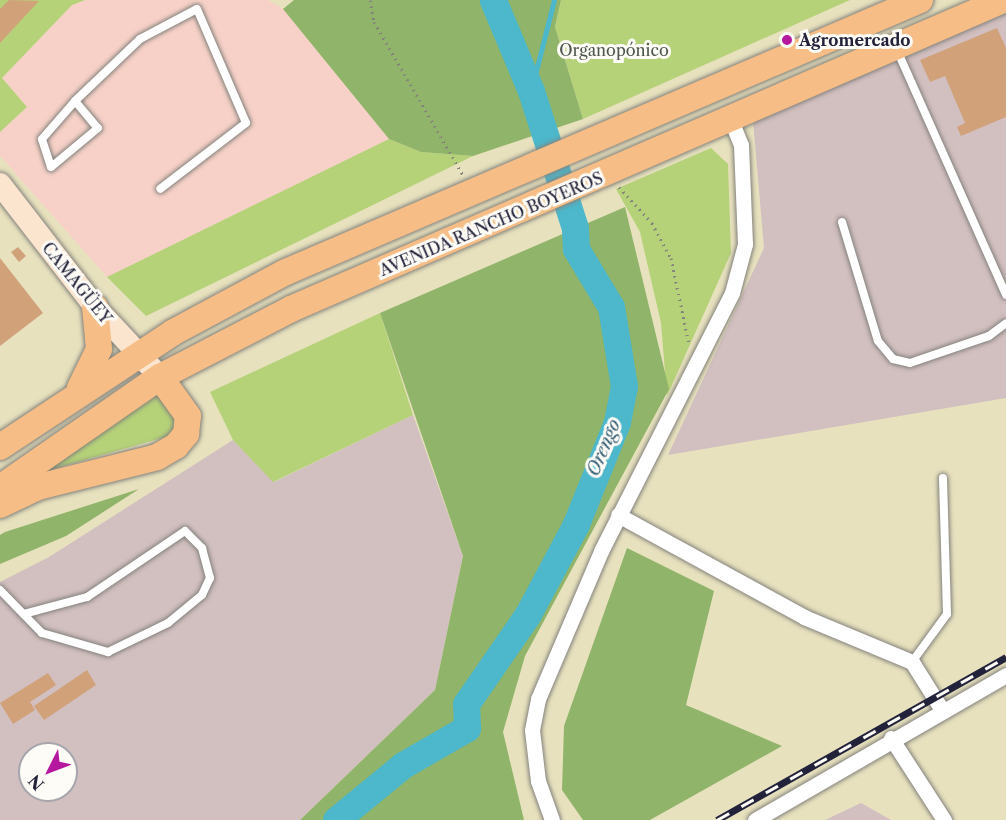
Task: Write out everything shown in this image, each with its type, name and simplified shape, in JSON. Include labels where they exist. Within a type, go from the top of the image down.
[{"type":"highway","points":[[62,401],[138,354],[286,272],[471,190],[597,139],[920,0]]},
{"type":"highway","name":"AVENIDA RANCHO BOYEROS","points":[[0,488],[160,377],[291,309],[602,178],[1003,0]]},
{"type":"highway","points":[[0,447],[86,382],[97,357],[94,307]]},
{"type":"highway","points":[[0,505],[38,487],[157,457],[176,446],[186,434],[188,416],[160,377]]},
{"type":"main road","name":"CAMAGÜEY","points":[[0,184],[94,307],[160,377]]},
{"type":"street","points":[[552,820],[538,781],[534,719],[550,665],[618,515],[732,293],[745,243],[741,145],[731,120]]},
{"type":"street","points":[[618,515],[804,617],[912,662],[942,710]]},
{"type":"street","points":[[755,820],[891,738],[1006,675]]},
{"type":"street","points":[[891,738],[944,820]]},
{"type":"lane","points":[[75,100],[98,128],[51,167],[42,140],[75,100],[140,39],[198,4],[246,123],[160,189]]},
{"type":"lane","points":[[896,47],[1006,296]]},
{"type":"lane","points":[[842,222],[878,341],[893,359],[910,363],[989,336],[1006,323]]},
{"type":"lane","points":[[912,662],[947,614],[943,478]]},
{"type":"lane","points":[[0,590],[42,633],[108,652],[168,623],[202,595],[210,578],[201,548],[184,531],[87,597],[24,614]]},
{"type":"path","points":[[370,0],[374,22],[471,190]]},
{"type":"path","points":[[602,178],[624,191],[652,223],[671,258],[693,369]]},
{"type":"shaded area","points":[[85,0],[268,0],[283,9],[389,139],[107,277],[0,156],[0,132],[27,107],[2,78],[72,5]]},
{"type":"shaded area","points":[[1006,10],[1006,398],[668,455],[764,248],[753,121]]},
{"type":"shaded area","points":[[413,415],[463,556],[435,690],[300,820],[0,820],[0,582],[49,557],[233,440],[274,482]]},
{"type":"shaded area","points":[[861,803],[891,820],[825,820]]},
{"type":"green space","points":[[0,0],[85,0],[72,5],[2,78],[27,107],[0,132]]},
{"type":"green space","points":[[294,0],[561,0],[555,27],[583,119],[473,156],[421,152],[389,139],[283,9]]},
{"type":"green space","name":"Organopónico","points":[[561,0],[850,0],[583,119],[555,27]]},
{"type":"green space","points":[[389,139],[421,152],[473,156],[146,316],[107,277]]},
{"type":"green space","points":[[711,148],[728,164],[731,253],[667,396],[661,323],[640,232],[616,189]]},
{"type":"green space","points":[[625,207],[669,389],[525,656],[503,732],[524,820],[300,820],[435,690],[463,556],[380,313]]},
{"type":"green space","points":[[380,313],[413,415],[273,482],[233,440],[210,392]]},
{"type":"green space","points":[[160,393],[173,406],[176,426],[169,436],[42,472],[151,394]]},
{"type":"green space","points":[[139,489],[66,536],[0,564],[0,535],[5,532]]},
{"type":"green space","points":[[627,548],[714,591],[686,705],[782,746],[650,820],[583,820],[562,790],[564,726]]},
{"type":"building","points":[[9,0],[39,1],[0,43],[0,9]]},
{"type":"building","points":[[997,28],[1006,48],[1006,117],[961,136],[957,127],[965,123],[945,76],[930,82],[920,60]]},
{"type":"building","points":[[18,247],[26,256],[19,262],[11,252]]},
{"type":"building","points":[[0,258],[43,313],[0,346]]},
{"type":"building","points":[[87,670],[96,685],[44,720],[34,706]]},
{"type":"building","points":[[48,673],[56,685],[30,702],[35,710],[13,724],[0,703]]},
{"type":"waterway","name":"Orengo","points":[[336,820],[403,765],[467,728],[466,704],[528,614],[576,524],[617,422],[624,386],[611,307],[576,249],[575,228],[531,91],[493,0]]},
{"type":"waterway","points":[[531,91],[554,0]]},
{"type":"railway","points":[[717,820],[1006,657]]},
{"type":"place","name":"Agromercado","points":[[787,40]]}]
